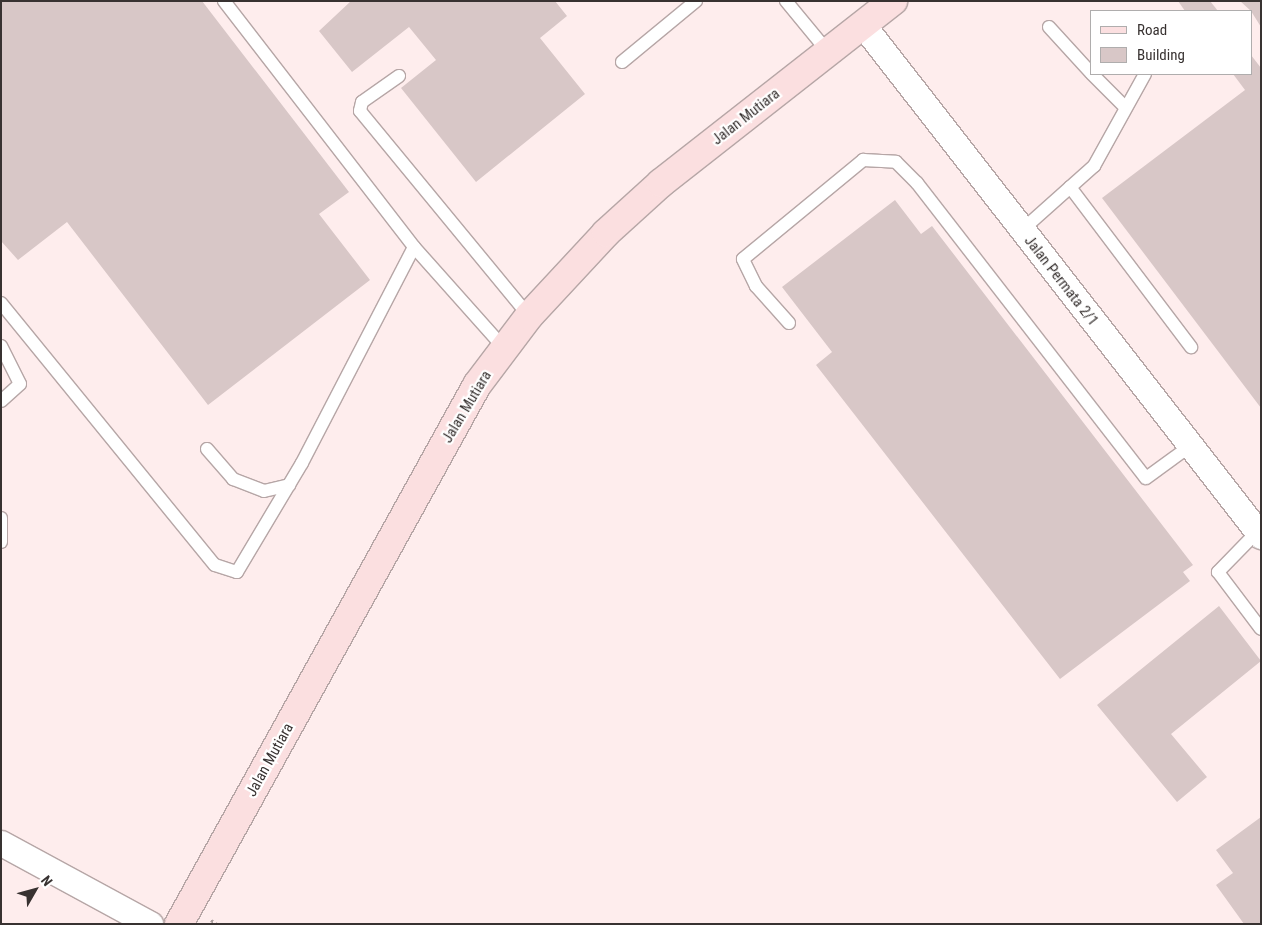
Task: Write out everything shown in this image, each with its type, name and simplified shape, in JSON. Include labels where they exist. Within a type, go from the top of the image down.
[{"type":"main road","name":"Jalan Mutiara","points":[[179,924],[477,385],[505,348],[530,316],[606,233],[661,183],[893,1]]},
{"type":"street","name":"Jalan Permata 2/1","points":[[863,25],[1021,231],[1259,534]]},
{"type":"street","points":[[1,843],[150,924]]},
{"type":"lane","points":[[224,1],[414,247],[505,348]]},
{"type":"lane","points":[[786,1],[828,52]]},
{"type":"lane","points":[[622,62],[693,2]]},
{"type":"lane","points":[[1050,28],[1090,72]]},
{"type":"lane","points":[[1093,75],[1125,107]]},
{"type":"lane","points":[[1021,231],[1094,166],[1144,75]]},
{"type":"lane","points":[[399,76],[362,102],[360,111],[530,316]]},
{"type":"lane","points":[[789,323],[756,286],[743,259],[863,160],[896,162],[917,183],[1146,478],[1190,446]]},
{"type":"lane","points":[[1070,187],[1191,347]]},
{"type":"lane","points":[[1,303],[215,565],[237,572],[289,485],[414,247]]},
{"type":"lane","points":[[1,346],[20,384],[1,401]]},
{"type":"lane","points":[[207,449],[233,480],[264,491],[289,485]]},
{"type":"lane","points":[[1,518],[1,542]]},
{"type":"lane","points":[[1259,534],[1218,572],[1261,629]]},
{"type":"building","points":[[1,1],[202,1],[349,192],[319,214],[370,280],[208,405],[67,222],[18,260],[1,241]]},
{"type":"building","points":[[351,1],[555,1],[567,16],[540,38],[585,94],[476,182],[401,88],[436,60],[409,27],[352,72],[319,31]]},
{"type":"building","points":[[1178,1],[1210,1],[1217,10],[1184,10]]},
{"type":"building","points":[[1240,1],[1261,1],[1261,27],[1252,10]]},
{"type":"building","points":[[1252,56],[1261,68],[1261,408],[1102,198],[1245,90],[1234,75],[1252,75]]},
{"type":"building","points":[[895,200],[921,234],[932,226],[1193,565],[1183,572],[1190,581],[1060,679],[816,365],[832,352],[782,287]]},
{"type":"building","points":[[1219,606],[1261,661],[1171,734],[1207,777],[1177,802],[1097,705]]},
{"type":"building","points":[[1261,817],[1261,924],[1244,924],[1216,885],[1233,873],[1216,850]]}]
